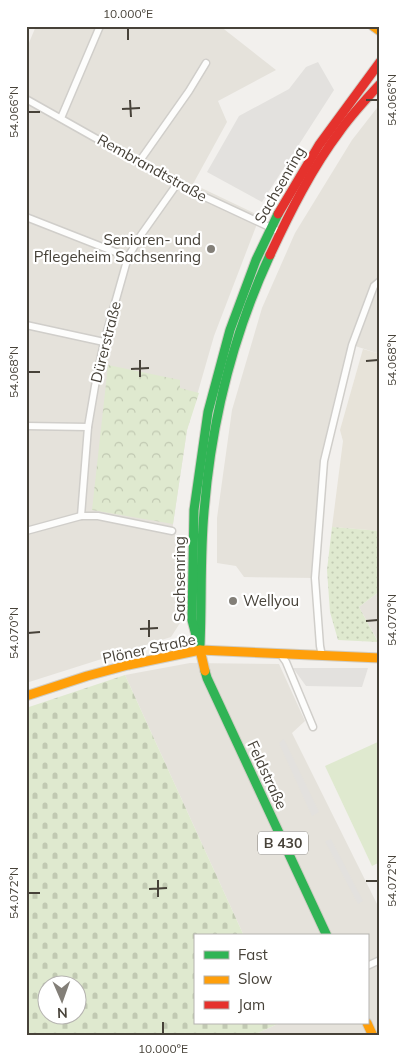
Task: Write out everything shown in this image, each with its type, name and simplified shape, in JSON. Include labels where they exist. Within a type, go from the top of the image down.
[{"type":"main road","points":[[374,26],[380,31]]},
{"type":"main road","name":"Sachsenring","points":[[200,650],[204,511],[211,448],[218,411],[238,335],[276,230],[282,206],[319,144],[380,62]]},
{"type":"main road","name":"Sachsenring","points":[[276,230],[341,130],[380,84]]},
{"type":"main road","name":"Plöner Straße","points":[[26,696],[128,665],[200,650],[380,658]]},
{"type":"main road","name":"Feldstraße","points":[[200,650],[207,678],[326,934]]},
{"type":"main road","points":[[367,1024],[373,1036]]},
{"type":"street","points":[[61,118],[100,26]]},
{"type":"street","points":[[139,162],[189,91],[206,63]]},
{"type":"street","name":"Rembrandtstraße","points":[[26,99],[177,184],[276,230]]},
{"type":"street","name":"Dürerstraße","points":[[81,516],[88,427],[104,342],[128,257],[177,184]]},
{"type":"street","points":[[26,216],[128,257]]},
{"type":"street","points":[[322,656],[315,578],[324,461],[352,345],[374,286],[380,281]]},
{"type":"street","points":[[26,325],[104,342]]},
{"type":"street","points":[[26,426],[88,427]]},
{"type":"street","points":[[26,531],[81,516],[98,516],[172,531]]},
{"type":"street","points":[[281,655],[286,662],[313,726]]},
{"type":"street","points":[[368,966],[380,960]]},
{"type":"shaded area","points":[[36,26],[220,26],[276,70],[218,101],[227,122],[193,184],[260,216],[214,336],[187,430],[172,531],[179,541],[180,623],[171,637],[26,683],[26,50]]},
{"type":"shaded area","points":[[318,62],[334,90],[262,202],[207,172],[239,116],[289,89],[306,67]]},
{"type":"shaded area","points":[[380,104],[380,354],[352,345],[324,461],[315,578],[244,577],[236,566],[217,563],[217,518],[232,410],[262,308],[295,233],[352,140]]},
{"type":"shaded area","points":[[363,349],[380,354],[380,531],[332,527],[343,441],[340,430]]},
{"type":"shaded area","points":[[380,591],[380,645],[359,607]]},
{"type":"shaded area","points":[[190,663],[279,664],[305,721],[292,733],[380,910],[380,1036],[251,1036],[278,1024],[368,1024],[368,934],[243,934],[125,675]]},
{"type":"shaded area","points":[[293,668],[368,668],[362,687],[306,686]]},
{"type":"shaded area","points":[[284,739],[319,812],[312,816],[279,743]]},
{"type":"shaded area","points":[[331,839],[363,901],[358,904],[325,841]]},
{"type":"green space","points":[[108,365],[180,380],[180,388],[199,393],[187,430],[173,524],[92,510]]},
{"type":"green space","points":[[332,527],[380,531],[380,591],[359,607],[378,642],[338,640],[330,612],[327,570]]},
{"type":"green space","points":[[125,675],[243,934],[194,934],[194,1024],[278,1024],[251,1036],[26,1036],[26,708]]},
{"type":"green space","points":[[380,741],[380,862],[372,866],[325,766]]},
{"type":"traffic: fast","points":[[200,650],[192,620],[194,510],[208,412],[230,330],[256,260],[278,214]]},
{"type":"traffic: fast","points":[[200,645],[203,529],[212,446],[218,413],[235,348],[257,285],[270,255]]},
{"type":"traffic: fast","points":[[205,671],[326,934]]},
{"type":"traffic: slow","points":[[373,26],[380,31]]},
{"type":"traffic: slow","points":[[200,650],[380,658]]},
{"type":"traffic: slow","points":[[26,696],[128,665],[200,650],[205,671]]},
{"type":"traffic: slow","points":[[367,1024],[373,1036]]},
{"type":"traffic: jam","points":[[278,214],[319,145],[380,62]]},
{"type":"traffic: jam","points":[[270,255],[320,160],[349,119],[380,84]]},
{"type":"place","name":"Senioren- und Pflegeheim Sachsenring","points":[[211,249]]},
{"type":"place","name":"Wellyou","points":[[233,601]]}]
